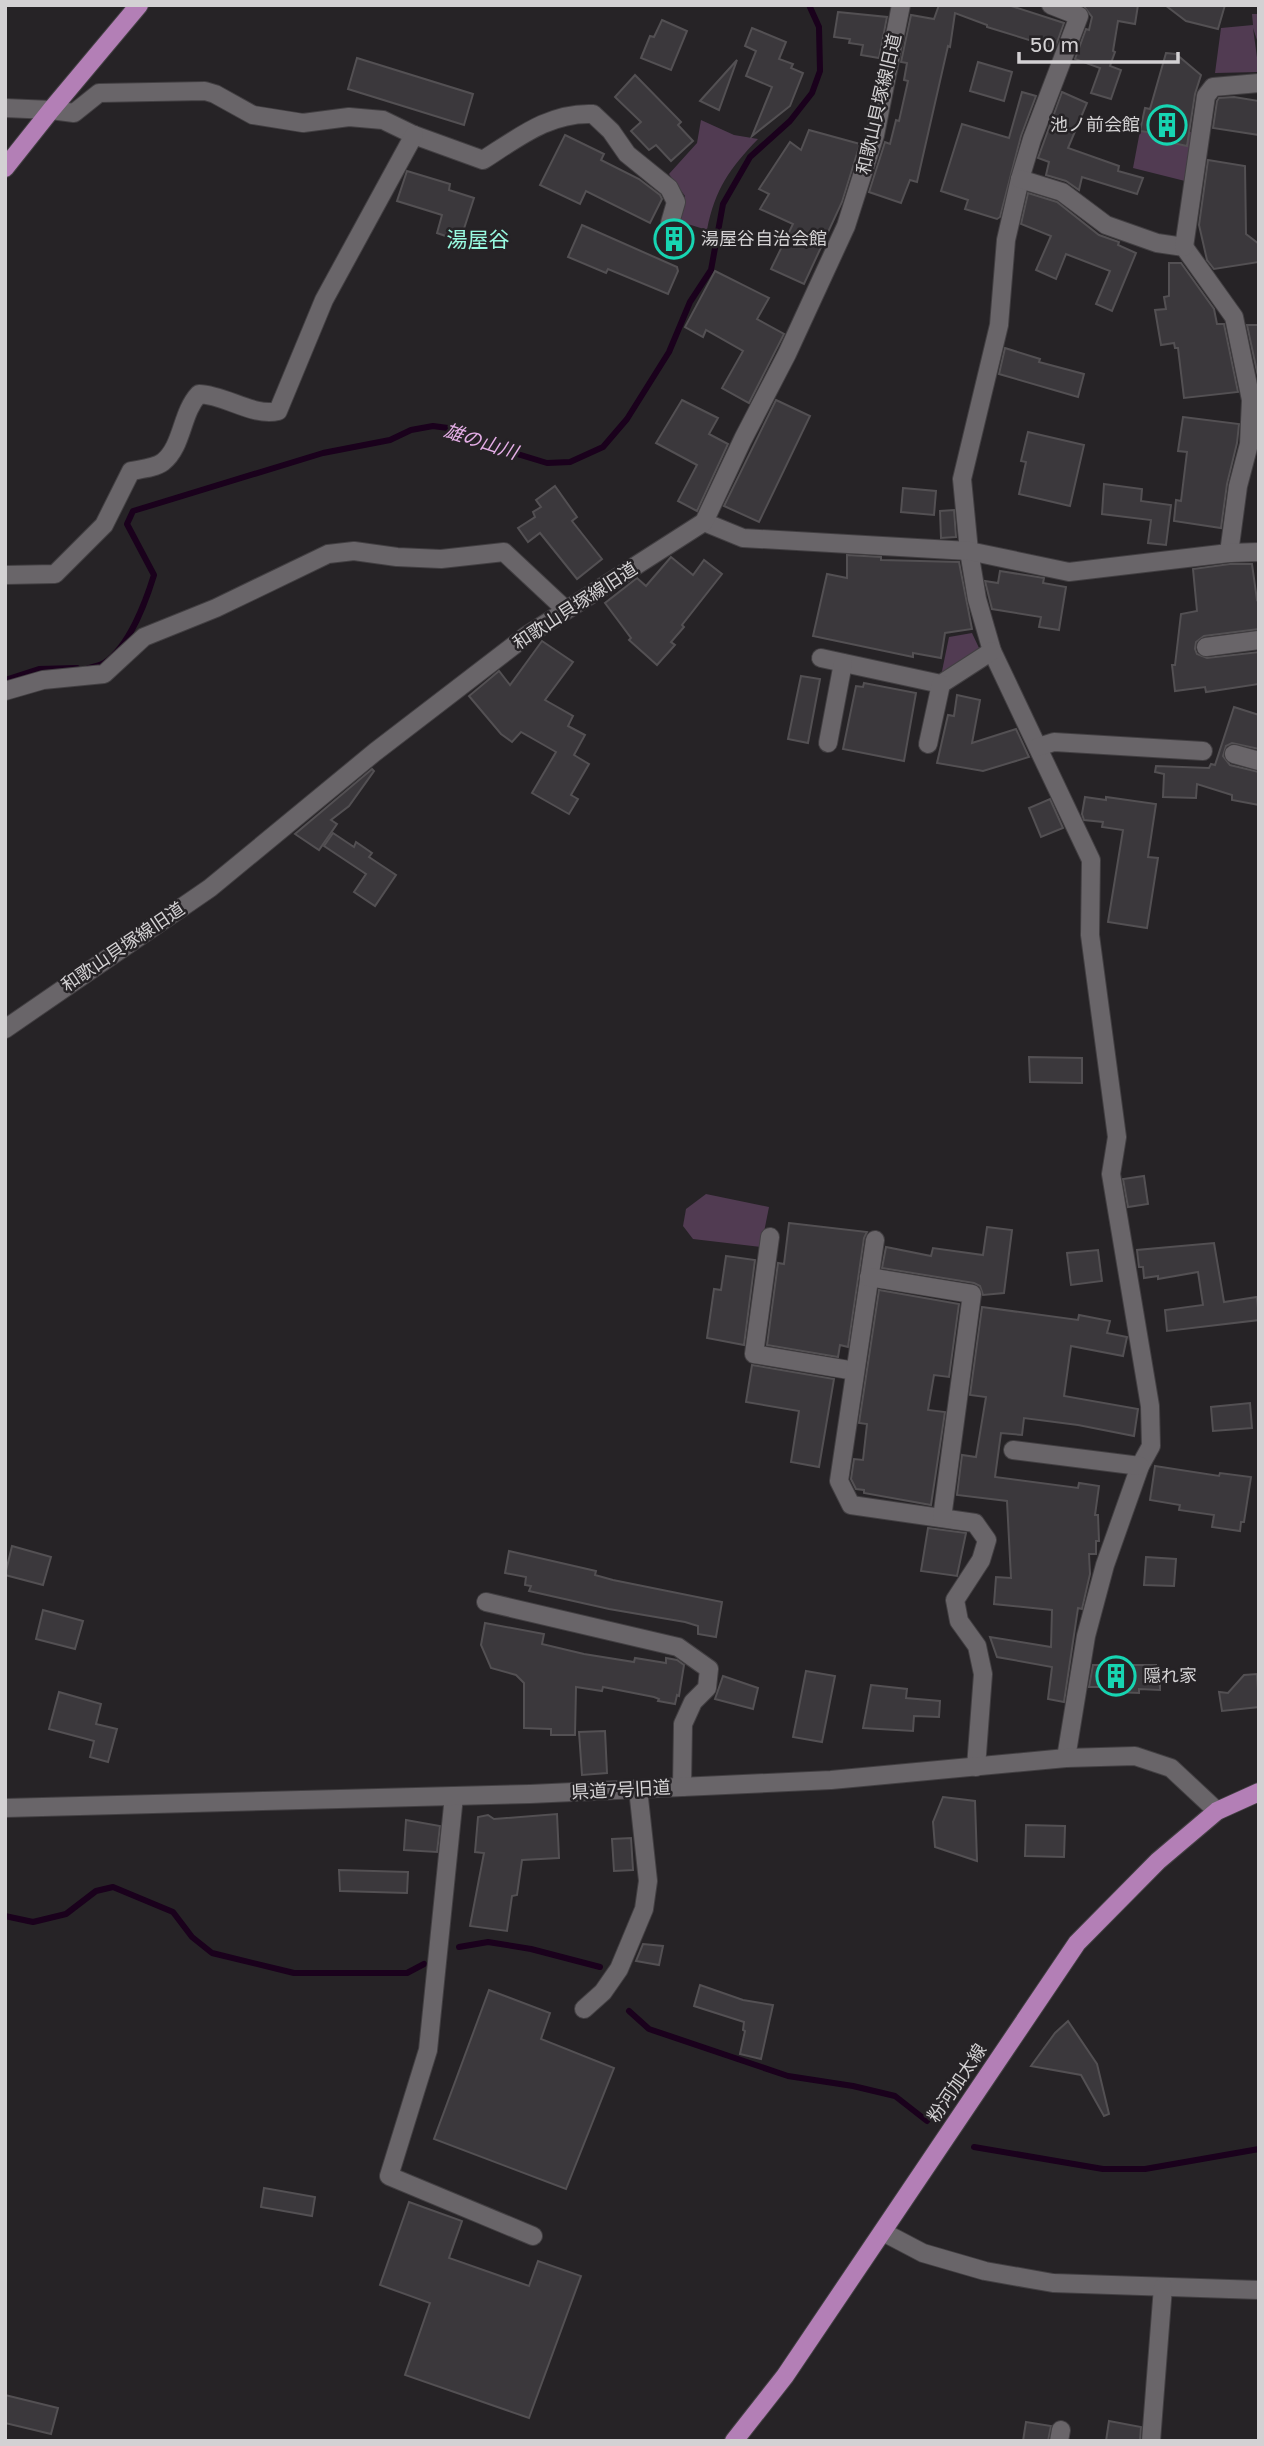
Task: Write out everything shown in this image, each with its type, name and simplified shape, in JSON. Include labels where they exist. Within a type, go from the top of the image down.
[{"type":"main road","points":[[5,168],[139,5]]},
{"type":"main road","name":"粉河加太線","points":[[734,2441],[785,2376],[1077,1943],[1158,1861],[1217,1811],[1259,1792]]},
{"type":"street","name":"和歌山貝塚線旧道","points":[[5,1029],[210,888],[376,752],[526,636],[704,522],[787,354],[846,226],[875,135],[901,5]]},
{"type":"street","points":[[1051,5],[1079,16],[1032,139],[1020,179],[1006,240],[999,325],[962,479],[977,599],[992,651],[1091,860],[1090,935],[1116,1137],[1111,1174],[1150,1406],[1151,1446],[1140,1466],[1105,1565],[1086,1636],[1066,1758]]},
{"type":"street","points":[[1229,553],[1238,486],[1249,444],[1251,400],[1234,317],[1184,247],[1206,96],[1213,87],[1259,83]]},
{"type":"street","points":[[5,108],[74,113],[99,93],[205,91],[253,115],[303,123],[349,117],[383,120],[414,135],[483,160],[536,127],[573,113],[593,114],[611,131],[627,154],[669,188],[676,202],[670,223]]},
{"type":"street","points":[[5,575],[55,574],[104,525],[131,471],[161,464],[172,453],[192,401],[199,394],[214,395],[268,414],[278,411],[324,300],[414,135]]},
{"type":"street","points":[[1020,179],[1062,192],[1106,225],[1157,243],[1184,247]]},
{"type":"street","points":[[704,522],[743,538],[969,551],[1069,572],[1229,553],[1259,552]]},
{"type":"street","points":[[5,691],[43,680],[104,674],[144,637],[216,608],[328,554],[354,551],[441,559],[504,552],[566,610]]},
{"type":"street","points":[[1206,647],[1259,640]]},
{"type":"street","points":[[928,744],[941,684],[992,651]]},
{"type":"street","points":[[821,658],[941,684]]},
{"type":"street","points":[[828,743],[843,663]]},
{"type":"street","points":[[1038,747],[1054,742],[1203,751]]},
{"type":"street","points":[[1234,754],[1259,761]]},
{"type":"street","points":[[770,1237],[754,1353],[855,1371]]},
{"type":"street","points":[[875,1240],[839,1481],[851,1505],[975,1523],[987,1540],[981,1560],[955,1600],[960,1621],[977,1646],[983,1674],[976,1767]]},
{"type":"street","points":[[869,1277],[972,1294],[942,1518]]},
{"type":"street","points":[[1013,1450],[1140,1466]]},
{"type":"street","points":[[485,1602],[678,1647],[709,1669],[707,1688],[693,1702],[683,1724],[682,1787]]},
{"type":"street","name":"県道7号旧道","points":[[5,1808],[682,1787],[831,1780],[1066,1758],[1135,1756],[1171,1768],[1217,1811]]},
{"type":"street","points":[[584,2009],[603,1992],[619,1969],[644,1909],[648,1881],[638,1789]]},
{"type":"street","points":[[454,1796],[428,2050],[389,2176],[533,2236]]},
{"type":"street","points":[[883,2232],[923,2253],[985,2271],[1053,2283],[1259,2290]]},
{"type":"street","points":[[1151,2441],[1163,2287]]},
{"type":"shaded area","points":[[1252,14],[1259,14],[1259,46],[1253,28],[1259,72],[1215,73],[1221,28],[1253,25]]},
{"type":"shaded area","points":[[701,120],[734,135],[758,139],[725,180],[714,203],[707,230],[678,221],[685,196],[669,174],[697,143]]},
{"type":"shaded area","points":[[1140,131],[1164,134],[1163,140],[1175,143],[1188,132],[1192,132],[1185,181],[1133,168]]},
{"type":"shaded area","points":[[972,633],[979,648],[941,676],[949,637]]},
{"type":"shaded area","points":[[706,1194],[769,1207],[761,1247],[693,1239],[683,1226],[686,1209]]},
{"type":"building","points":[[939,5],[1008,5],[1064,23],[1055,48],[987,27],[955,13],[950,47],[948,46],[917,182],[910,180],[901,203],[869,192],[885,142],[890,144],[896,120],[899,121],[908,81],[904,80],[907,63],[901,62],[911,15],[934,19]]},
{"type":"building","points":[[1083,5],[1138,5],[1135,24],[1118,21],[1115,52],[1110,66],[1121,70],[1111,99],[1091,93],[1100,68],[1075,59],[1092,17]]},
{"type":"building","points":[[1165,5],[1225,5],[1218,29],[1186,21]]},
{"type":"building","points":[[838,12],[887,17],[879,58],[861,55],[863,45],[849,43],[850,39],[834,37]]},
{"type":"building","points":[[662,20],[687,31],[671,70],[641,58],[650,36],[654,37]]},
{"type":"building","points":[[752,28],[786,42],[779,59],[793,64],[791,68],[803,73],[790,106],[752,136],[772,87],[746,76],[756,51],[745,46]]},
{"type":"building","points":[[1166,53],[1176,54],[1201,75],[1195,94],[1187,146],[1173,143],[1176,129],[1163,126],[1160,134],[1140,131],[1145,108],[1150,109]]},
{"type":"building","points":[[357,58],[473,94],[464,125],[348,89]]},
{"type":"building","points":[[737,60],[719,110],[700,101]]},
{"type":"building","points":[[978,62],[1012,72],[1004,101],[970,91]]},
{"type":"building","points":[[635,75],[681,122],[678,125],[693,141],[671,161],[656,145],[649,150],[631,131],[641,122],[615,97]]},
{"type":"building","points":[[1022,92],[1036,96],[1021,136],[1000,217],[997,219],[965,209],[968,200],[941,191],[962,124],[1009,138]]},
{"type":"building","points":[[1062,92],[1087,103],[1068,148],[1119,166],[1118,171],[1143,178],[1137,194],[1082,177],[1079,190],[1066,181],[1046,175],[1049,162],[1038,158]]},
{"type":"building","points":[[1234,97],[1259,101],[1259,135],[1213,128],[1219,98]]},
{"type":"building","points":[[809,130],[860,144],[842,202],[804,284],[771,269],[793,224],[760,209],[769,194],[759,189],[790,142],[801,150]]},
{"type":"building","points":[[565,135],[604,154],[601,160],[639,179],[660,195],[662,199],[650,223],[586,191],[580,204],[540,185]]},
{"type":"building","points":[[1208,160],[1245,166],[1246,234],[1259,244],[1259,262],[1214,269],[1207,260],[1199,225]]},
{"type":"building","points":[[407,171],[450,184],[449,190],[474,198],[460,241],[437,233],[442,215],[397,201]]},
{"type":"building","points":[[1028,193],[1057,202],[1099,235],[1119,242],[1118,245],[1136,253],[1112,311],[1096,304],[1110,271],[1066,254],[1056,279],[1036,270],[1051,236],[1021,224]]},
{"type":"building","points":[[582,225],[677,267],[678,271],[668,294],[608,269],[606,273],[568,257]]},
{"type":"building","points":[[1169,263],[1181,263],[1214,309],[1217,324],[1224,324],[1238,392],[1184,398],[1178,348],[1175,348],[1174,343],[1161,345],[1155,310],[1166,309],[1164,297],[1169,296]]},
{"type":"building","points":[[715,271],[769,298],[757,319],[784,334],[749,403],[722,388],[743,351],[706,330],[703,337],[685,327]]},
{"type":"building","points":[[1247,325],[1259,325],[1259,381]]},
{"type":"building","points":[[1005,348],[1040,359],[1039,362],[1084,374],[1078,397],[999,374]]},
{"type":"building","points":[[682,400],[718,418],[709,434],[728,444],[697,511],[678,501],[697,465],[656,443]]},
{"type":"building","points":[[776,400],[810,416],[759,522],[724,506]]},
{"type":"building","points":[[1183,417],[1239,424],[1221,528],[1174,521],[1176,500],[1181,501],[1187,452],[1178,451]]},
{"type":"building","points":[[1028,432],[1084,445],[1070,506],[1019,494],[1026,462],[1021,461]]},
{"type":"building","points":[[1104,484],[1142,489],[1141,501],[1171,505],[1166,545],[1148,543],[1151,520],[1102,514]]},
{"type":"building","points":[[555,486],[577,517],[572,521],[602,559],[577,579],[540,533],[528,542],[518,528],[535,517],[533,512],[541,507],[536,500]]},
{"type":"building","points":[[903,488],[936,491],[934,515],[901,512]]},
{"type":"building","points":[[954,510],[956,537],[941,538],[940,511]]},
{"type":"building","points":[[847,555],[881,557],[881,560],[959,562],[972,629],[945,633],[941,658],[913,653],[913,657],[813,636],[827,574],[847,578]]},
{"type":"building","points":[[671,557],[693,575],[704,560],[722,574],[682,625],[684,627],[671,642],[675,645],[657,665],[629,640],[631,638],[605,603],[637,578],[646,586]]},
{"type":"building","points":[[1252,564],[1257,600],[1259,599],[1259,629],[1204,636],[1196,642],[1195,649],[1197,654],[1207,658],[1259,652],[1259,684],[1206,692],[1205,687],[1175,691],[1172,665],[1175,665],[1181,614],[1197,611],[1193,569]]},
{"type":"building","points":[[1000,571],[1044,578],[1043,583],[1066,587],[1059,630],[1039,627],[1041,617],[992,609],[985,581],[998,583]]},
{"type":"building","points":[[542,641],[573,662],[545,700],[573,716],[568,726],[585,735],[574,755],[589,764],[571,795],[578,799],[569,814],[532,793],[556,752],[521,732],[512,742],[501,734],[469,696],[499,671],[510,685]]},
{"type":"building","points":[[801,676],[820,679],[808,743],[788,739]]},
{"type":"building","points":[[864,683],[916,693],[904,761],[843,749],[856,686],[863,687]]},
{"type":"building","points":[[957,695],[980,700],[972,743],[1016,729],[1029,757],[983,771],[937,763],[948,715],[954,716]]},
{"type":"building","points":[[1234,707],[1259,715],[1259,749],[1232,743],[1226,746],[1223,756],[1230,765],[1259,772],[1259,805],[1232,800],[1232,795],[1197,784],[1196,798],[1163,797],[1164,774],[1155,772],[1156,766],[1209,768],[1211,764],[1215,765]]},
{"type":"building","points":[[372,769],[374,771],[349,806],[331,820],[337,824],[319,850],[295,834]]},
{"type":"building","points":[[1085,797],[1156,804],[1148,857],[1158,858],[1147,928],[1108,922],[1123,830],[1102,827],[1103,822],[1084,820],[1082,814]]},
{"type":"building","points":[[1050,799],[1063,828],[1041,837],[1029,808]]},
{"type":"building","points":[[333,833],[354,847],[356,842],[372,853],[369,857],[396,875],[375,906],[354,892],[366,874],[324,846]]},
{"type":"building","points":[[1029,1057],[1082,1058],[1082,1083],[1030,1082]]},
{"type":"building","points":[[1144,1176],[1148,1204],[1128,1207],[1123,1179]]},
{"type":"building","points":[[789,1223],[867,1232],[848,1347],[840,1345],[838,1357],[767,1345],[778,1263],[784,1264]]},
{"type":"building","points":[[987,1227],[1012,1230],[1004,1293],[983,1295],[980,1286],[974,1283],[882,1268],[886,1247],[931,1256],[933,1248],[983,1255]]},
{"type":"building","points":[[1214,1243],[1224,1302],[1257,1297],[1259,1320],[1167,1331],[1165,1310],[1203,1305],[1198,1272],[1158,1279],[1158,1276],[1144,1278],[1143,1267],[1139,1267],[1137,1250]]},
{"type":"building","points":[[1098,1250],[1102,1281],[1071,1285],[1067,1253]]},
{"type":"building","points":[[726,1256],[755,1260],[744,1345],[707,1338],[714,1289],[721,1290]]},
{"type":"building","points":[[879,1290],[959,1304],[949,1377],[934,1375],[928,1410],[945,1412],[931,1505],[864,1493],[864,1490],[856,1489],[851,1479],[854,1459],[863,1460],[867,1424],[859,1423]]},
{"type":"building","points":[[982,1307],[1078,1320],[1079,1315],[1110,1321],[1107,1333],[1127,1337],[1123,1356],[1071,1346],[1064,1396],[1138,1409],[1134,1436],[1024,1418],[1022,1435],[1001,1433],[995,1477],[1078,1488],[1079,1483],[1099,1486],[1095,1515],[1098,1515],[1099,1541],[1096,1541],[1096,1554],[1089,1554],[1090,1574],[1082,1609],[1078,1608],[1064,1702],[1048,1699],[1052,1667],[997,1657],[990,1637],[1051,1647],[1052,1610],[994,1604],[996,1577],[1011,1578],[1007,1501],[957,1495],[962,1455],[976,1457],[986,1397],[970,1395]]},
{"type":"building","points":[[752,1365],[834,1379],[819,1467],[791,1462],[799,1411],[746,1402]]},
{"type":"building","points":[[1250,1403],[1252,1428],[1213,1431],[1211,1407]]},
{"type":"building","points":[[1155,1466],[1219,1476],[1220,1473],[1251,1477],[1244,1522],[1241,1522],[1240,1531],[1212,1527],[1214,1515],[1179,1510],[1180,1505],[1150,1500]]},
{"type":"building","points":[[928,1528],[966,1533],[957,1576],[921,1571]]},
{"type":"building","points":[[12,1546],[51,1557],[43,1585],[5,1575]]},
{"type":"building","points":[[509,1551],[596,1571],[595,1575],[613,1580],[722,1602],[716,1637],[698,1634],[698,1626],[685,1622],[529,1591],[531,1586],[525,1585],[526,1577],[505,1573]]},
{"type":"building","points":[[1146,1557],[1176,1559],[1174,1586],[1144,1585]]},
{"type":"building","points":[[43,1610],[83,1621],[75,1649],[36,1639]]},
{"type":"building","points":[[485,1623],[544,1634],[542,1644],[584,1654],[634,1662],[635,1658],[666,1663],[666,1658],[677,1660],[684,1665],[679,1696],[677,1695],[675,1704],[603,1687],[602,1691],[576,1687],[575,1735],[551,1735],[551,1729],[524,1728],[524,1683],[516,1675],[491,1668],[481,1645]]},
{"type":"building","name":"隠れ家","points":[[1093,1665],[1156,1665],[1156,1668],[1160,1668],[1160,1690],[1139,1689],[1139,1693],[1116,1692],[1116,1687],[1089,1687]]},
{"type":"building","points":[[806,1671],[835,1676],[822,1742],[793,1737]]},
{"type":"building","points":[[1257,1674],[1259,1707],[1222,1711],[1219,1692],[1228,1693],[1244,1675]]},
{"type":"building","points":[[723,1676],[758,1688],[753,1709],[715,1699]]},
{"type":"building","points":[[871,1685],[907,1689],[906,1698],[940,1701],[939,1717],[914,1716],[913,1731],[863,1728]]},
{"type":"building","points":[[59,1692],[101,1704],[96,1724],[117,1729],[108,1762],[90,1757],[94,1741],[49,1729]]},
{"type":"building","points":[[605,1731],[607,1773],[582,1775],[579,1732]]},
{"type":"building","points":[[943,1797],[975,1801],[977,1861],[935,1847],[933,1822]]},
{"type":"building","points":[[557,1814],[559,1858],[522,1860],[517,1895],[512,1896],[507,1931],[470,1926],[484,1853],[475,1852],[478,1817],[488,1815],[494,1819]]},
{"type":"building","points":[[406,1820],[440,1826],[437,1852],[404,1850]]},
{"type":"building","points":[[1026,1825],[1065,1826],[1064,1857],[1025,1856]]},
{"type":"building","points":[[631,1838],[633,1870],[614,1871],[612,1839]]},
{"type":"building","points":[[339,1870],[408,1872],[407,1893],[340,1891]]},
{"type":"building","points":[[643,1944],[663,1946],[659,1965],[636,1961]]},
{"type":"building","points":[[700,1985],[743,2000],[773,2005],[761,2059],[740,2054],[745,2031],[744,2022],[694,2006]]},
{"type":"building","points":[[489,1990],[550,2013],[541,2039],[614,2068],[566,2189],[434,2139]]},
{"type":"building","points":[[1068,2021],[1097,2064],[1109,2114],[1104,2116],[1081,2075],[1031,2066],[1055,2033]]},
{"type":"building","points":[[264,2188],[315,2197],[312,2216],[261,2207]]},
{"type":"building","points":[[409,2202],[462,2221],[449,2258],[529,2286],[538,2261],[581,2276],[529,2418],[405,2375],[430,2303],[380,2285]]},
{"type":"building","points":[[5,2395],[58,2408],[51,2434],[5,2423]]},
{"type":"building","points":[[1109,2421],[1141,2427],[1140,2441],[1106,2441]]},
{"type":"building","points":[[1026,2422],[1051,2426],[1048,2441],[1023,2441]]},
{"type":"waterway","name":"雄の山川","points":[[88,668],[98,666],[113,656],[129,635],[154,575],[127,524],[133,511],[323,453],[390,440],[411,430],[433,426],[455,429],[494,447],[547,463],[570,462],[603,447],[627,419],[669,352],[690,302],[711,270],[723,204],[750,157],[790,121],[812,93],[820,71],[819,27],[809,5]]},
{"type":"waterway","name":"雄の山川","points":[[5,680],[39,669],[77,668]]},
{"type":"waterway","points":[[5,1916],[33,1922],[66,1914],[96,1891],[113,1887],[173,1912],[192,1937],[212,1953],[294,1973],[407,1973],[424,1964]]},
{"type":"waterway","points":[[459,1947],[488,1942],[531,1949],[600,1967]]},
{"type":"waterway","points":[[629,2011],[649,2029],[788,2076],[853,2086],[895,2096],[927,2121]]},
{"type":"waterway","points":[[974,2147],[1103,2169],[1145,2169],[1259,2149]]},
{"type":"place","name":"池ノ前会館","points":[[1167,125]]},
{"type":"place","name":"湯屋谷自治会館","points":[[674,239]]},
{"type":"place","name":"隠れ家","points":[[1116,1676]]},
{"type":"district","name":"湯屋谷","points":[[478,240]]}]
